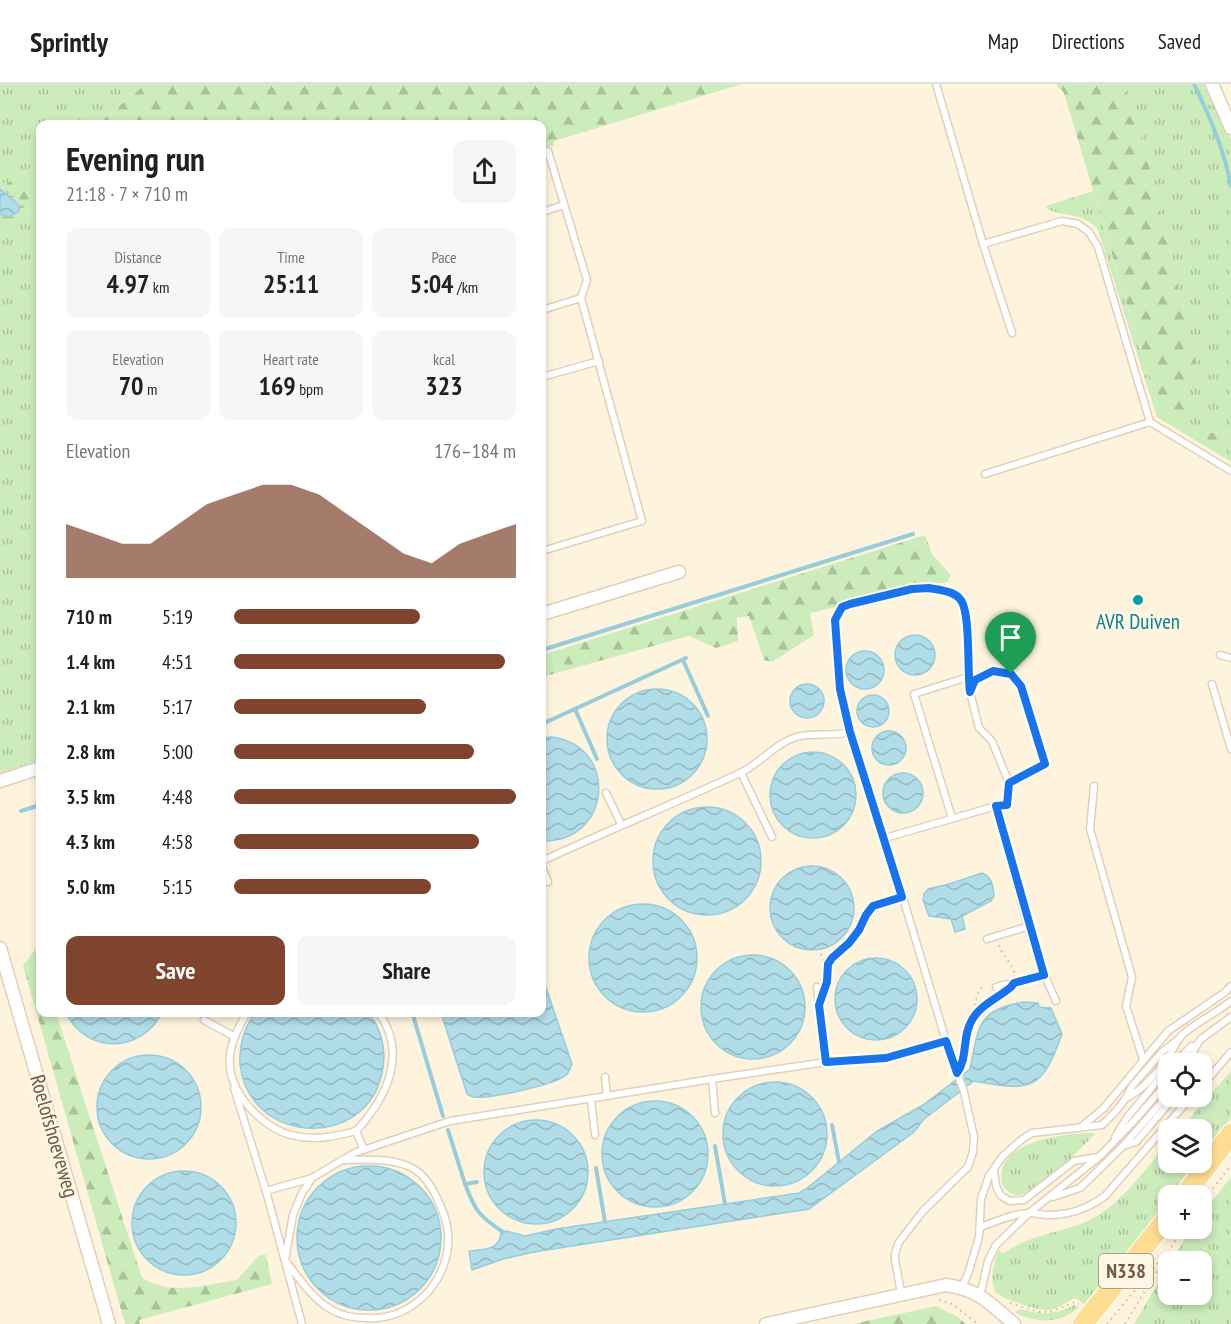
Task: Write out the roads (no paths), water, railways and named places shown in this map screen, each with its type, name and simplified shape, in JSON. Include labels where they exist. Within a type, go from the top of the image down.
[{"type":"main road","points":[[1192,1185],[1231,1134]]},
{"type":"main road","name":"N338","points":[[1094,1320],[1158,1231]]},
{"type":"street","points":[[1212,84],[1231,128]]},
{"type":"street","points":[[546,613],[679,572]]},
{"type":"street","points":[[0,781],[36,769]]},
{"type":"street","name":"Roelofshoeveweg","points":[[0,948],[109,1324]]},
{"type":"street","points":[[766,1324],[946,1285],[962,1287],[984,1298],[1014,1324]]},
{"type":"lane","points":[[936,84],[982,244],[1012,333]]},
{"type":"lane","points":[[546,152],[548,151],[587,280],[581,298],[642,521],[546,550]]},
{"type":"lane","points":[[546,211],[564,205]]},
{"type":"lane","points":[[982,244],[1062,221],[1078,224],[1089,232],[1098,247],[1150,422],[1231,471]]},
{"type":"lane","points":[[546,309],[581,298]]},
{"type":"lane","points":[[546,376],[599,361]]},
{"type":"lane","points":[[985,474],[1150,422]]},
{"type":"lane","points":[[885,838],[996,806],[1007,805],[1009,783],[992,741],[979,728],[970,692],[967,613],[960,598],[937,590],[912,589],[842,607],[835,620],[840,689],[850,732],[964,1092],[974,1137],[973,1152],[968,1167],[922,1211],[899,1242],[895,1260],[901,1293]]},
{"type":"lane","points":[[1220,655],[1231,658]]},
{"type":"lane","points":[[970,692],[975,680],[993,671],[1011,674],[1021,686],[1045,764],[1009,783]]},
{"type":"lane","points":[[952,818],[914,694],[968,677]]},
{"type":"lane","points":[[1212,684],[1231,749]]},
{"type":"lane","points":[[546,859],[621,824],[741,773],[794,738],[809,734],[834,736],[850,732]]},
{"type":"lane","points":[[741,773],[772,837]]},
{"type":"lane","points":[[1094,786],[1090,829],[1132,977],[1126,1006],[1143,1059]]},
{"type":"lane","points":[[606,793],[621,824]]},
{"type":"lane","points":[[996,806],[1044,975],[1056,1000]]},
{"type":"lane","points":[[546,877],[548,882]]},
{"type":"lane","points":[[878,904],[902,897]]},
{"type":"lane","points":[[987,939],[1029,926]]},
{"type":"lane","points":[[996,987],[1044,975]]},
{"type":"lane","points":[[1081,1127],[1103,1109],[1168,1031],[1231,986]]},
{"type":"lane","points":[[817,987],[826,1062]]},
{"type":"lane","points":[[962,1287],[968,1274],[980,1227],[981,1199],[1002,1157],[1032,1133],[1102,1125],[1162,1052],[1198,1022],[1219,1011],[1231,1001]]},
{"type":"lane","points":[[245,1017],[230,1056],[232,1080],[266,1191],[302,1324]]},
{"type":"lane","points":[[232,1080],[244,1100],[266,1124],[289,1135],[314,1139],[356,1131],[370,1116],[391,1076],[393,1049],[382,1017]]},
{"type":"lane","points":[[1185,1053],[1231,1017]]},
{"type":"lane","points":[[204,1020],[236,1037]]},
{"type":"lane","points":[[1191,1053],[1201,1039]]},
{"type":"lane","points":[[266,1191],[312,1178],[364,1150],[450,1121],[826,1062],[886,1058],[946,1041]]},
{"type":"lane","points":[[1194,1048],[1194,1053]]},
{"type":"lane","points":[[1212,1074],[1231,1052]]},
{"type":"lane","points":[[605,1077],[607,1096]]},
{"type":"lane","points":[[712,1079],[715,1113]]},
{"type":"lane","points":[[1109,1145],[1126,1119],[1158,1080]]},
{"type":"lane","points":[[984,1298],[988,1261],[996,1245],[1029,1213],[1099,1156],[1132,1124],[1158,1094]]},
{"type":"lane","points":[[591,1099],[595,1135]]},
{"type":"lane","points":[[1049,1198],[1080,1188],[1123,1146],[1158,1106]]},
{"type":"lane","points":[[1123,1146],[1136,1142],[1166,1107]]},
{"type":"lane","points":[[980,1227],[1011,1216],[1029,1213],[1069,1214],[1089,1207],[1105,1196],[1182,1107]]},
{"type":"lane","points":[[356,1131],[364,1150]]},
{"type":"lane","points":[[994,1169],[996,1186],[1001,1196],[1010,1201],[1024,1200],[1074,1161],[1099,1156]]},
{"type":"lane","points":[[312,1178],[302,1193],[293,1215],[285,1260],[308,1289],[332,1310],[356,1318],[383,1319],[405,1312],[423,1299],[437,1281],[446,1258],[448,1233],[444,1212],[431,1186],[415,1169],[389,1160],[342,1160]]},
{"type":"water","points":[[0,189],[19,205],[19,211],[9,217],[0,214]]},
{"type":"water","points":[[915,635],[929,641],[935,655],[929,669],[915,675],[901,669],[895,655],[901,641]]},
{"type":"water","points":[[865,651],[878,657],[884,670],[878,683],[865,689],[852,683],[846,670],[852,657]]},
{"type":"water","points":[[807,684],[819,689],[824,701],[819,713],[807,718],[795,713],[790,701],[795,689]]},
{"type":"water","points":[[657,689],[676,692],[693,703],[704,720],[707,739],[704,758],[693,775],[676,786],[657,789],[638,786],[621,775],[610,758],[607,739],[610,720],[621,703],[638,692]]},
{"type":"water","points":[[873,695],[884,700],[889,711],[884,722],[873,727],[862,722],[857,711],[862,700]]},
{"type":"water","points":[[889,731],[901,736],[906,748],[901,760],[889,765],[877,760],[872,748],[877,736]]},
{"type":"water","points":[[552,737],[574,744],[589,757],[597,774],[598,793],[594,811],[583,826],[566,837],[546,840],[546,738]]},
{"type":"water","points":[[813,752],[837,759],[849,771],[856,795],[849,819],[837,831],[813,838],[789,831],[777,819],[770,795],[777,771],[789,759]]},
{"type":"water","points":[[903,773],[917,779],[923,793],[917,807],[903,813],[889,807],[883,793],[889,779]]},
{"type":"water","points":[[707,807],[728,811],[745,823],[757,840],[761,861],[757,882],[745,899],[728,911],[707,915],[686,911],[669,899],[657,882],[653,861],[657,840],[669,823],[686,811]]},
{"type":"water","points":[[812,866],[828,869],[842,878],[851,892],[854,908],[851,924],[842,938],[828,947],[812,950],[796,947],[782,938],[773,924],[770,908],[773,892],[782,878],[796,869]]},
{"type":"water","points":[[982,873],[991,882],[994,896],[991,901],[962,916],[965,929],[955,932],[951,919],[929,916],[923,900],[928,889]]},
{"type":"water","points":[[643,904],[664,908],[681,920],[693,937],[697,958],[693,979],[681,996],[664,1008],[643,1012],[622,1008],[605,996],[593,979],[589,958],[593,937],[605,920],[622,908]]},
{"type":"water","points":[[753,955],[773,959],[790,970],[801,987],[805,1007],[801,1027],[790,1044],[773,1055],[753,1059],[733,1055],[716,1044],[705,1027],[701,1007],[705,987],[716,970],[733,959]]},
{"type":"water","points":[[868,958],[884,958],[899,964],[911,976],[917,991],[917,1007],[911,1022],[899,1034],[884,1040],[868,1040],[853,1034],[841,1022],[835,1007],[835,991],[841,976],[853,964]]},
{"type":"water","points":[[546,988],[572,1064],[568,1072],[558,1080],[521,1091],[483,1097],[473,1097],[467,1094],[442,1017],[546,1017]]},
{"type":"water","points":[[1024,1002],[1038,1003],[1039,1007],[1051,1008],[1062,1034],[1048,1067],[1041,1076],[1032,1083],[1022,1086],[974,1081],[924,1119],[914,1132],[809,1209],[534,1252],[503,1259],[472,1270],[469,1251],[494,1246],[500,1239],[501,1233],[506,1231],[525,1236],[556,1229],[799,1193],[877,1131],[923,1105],[970,1069],[975,1042],[982,1023],[997,1010]]},
{"type":"water","points":[[69,1017],[159,1017],[141,1036],[128,1042],[114,1044],[100,1042],[75,1027]]},
{"type":"water","points":[[252,1017],[371,1017],[380,1034],[384,1057],[382,1073],[371,1099],[354,1116],[332,1126],[308,1128],[284,1123],[263,1110],[248,1091],[240,1064],[240,1050]]},
{"type":"water","points":[[149,1055],[169,1059],[186,1070],[197,1087],[201,1107],[197,1127],[186,1144],[169,1155],[149,1159],[129,1155],[112,1144],[101,1127],[97,1107],[101,1087],[112,1070],[129,1059]]},
{"type":"water","points":[[775,1082],[795,1086],[812,1097],[823,1114],[827,1134],[823,1154],[812,1171],[795,1182],[775,1186],[755,1182],[738,1171],[727,1154],[723,1134],[727,1114],[738,1097],[755,1086]]},
{"type":"water","points":[[655,1101],[675,1105],[693,1116],[704,1134],[708,1154],[704,1174],[693,1192],[675,1203],[655,1207],[635,1203],[617,1192],[606,1174],[602,1154],[606,1134],[617,1116],[635,1105]]},
{"type":"water","points":[[536,1120],[556,1124],[573,1135],[584,1152],[588,1172],[584,1192],[573,1209],[556,1220],[536,1224],[516,1220],[499,1209],[488,1192],[484,1172],[488,1152],[499,1135],[516,1124]]},
{"type":"water","points":[[369,1166],[397,1171],[420,1187],[436,1210],[441,1238],[436,1266],[420,1289],[397,1305],[369,1310],[341,1305],[318,1289],[302,1266],[297,1238],[302,1210],[318,1187],[341,1171]]},
{"type":"water","points":[[184,1171],[204,1175],[221,1186],[232,1203],[236,1223],[232,1243],[221,1260],[204,1271],[184,1275],[164,1271],[147,1260],[136,1243],[132,1223],[136,1203],[147,1186],[164,1175]]},
{"type":"waterway","points":[[1194,84],[1211,121],[1231,186]]},
{"type":"waterway","points":[[546,649],[913,534]]},
{"type":"waterway","points":[[546,722],[686,658]]},
{"type":"waterway","points":[[683,660],[708,716]]},
{"type":"waterway","points":[[575,709],[597,759]]},
{"type":"waterway","points":[[21,811],[36,806]]},
{"type":"waterway","points":[[413,1017],[443,1116]]},
{"type":"waterway","points":[[832,1125],[839,1162]]},
{"type":"waterway","points":[[448,1130],[465,1184],[477,1182]]},
{"type":"waterway","points":[[715,1146],[725,1204]]},
{"type":"waterway","points":[[596,1168],[605,1222]]},
{"type":"waterway","points":[[465,1184],[479,1212],[488,1222],[503,1232]]},
{"type":"place","name":"AVR Duiven","points":[[1138,600]]}]
